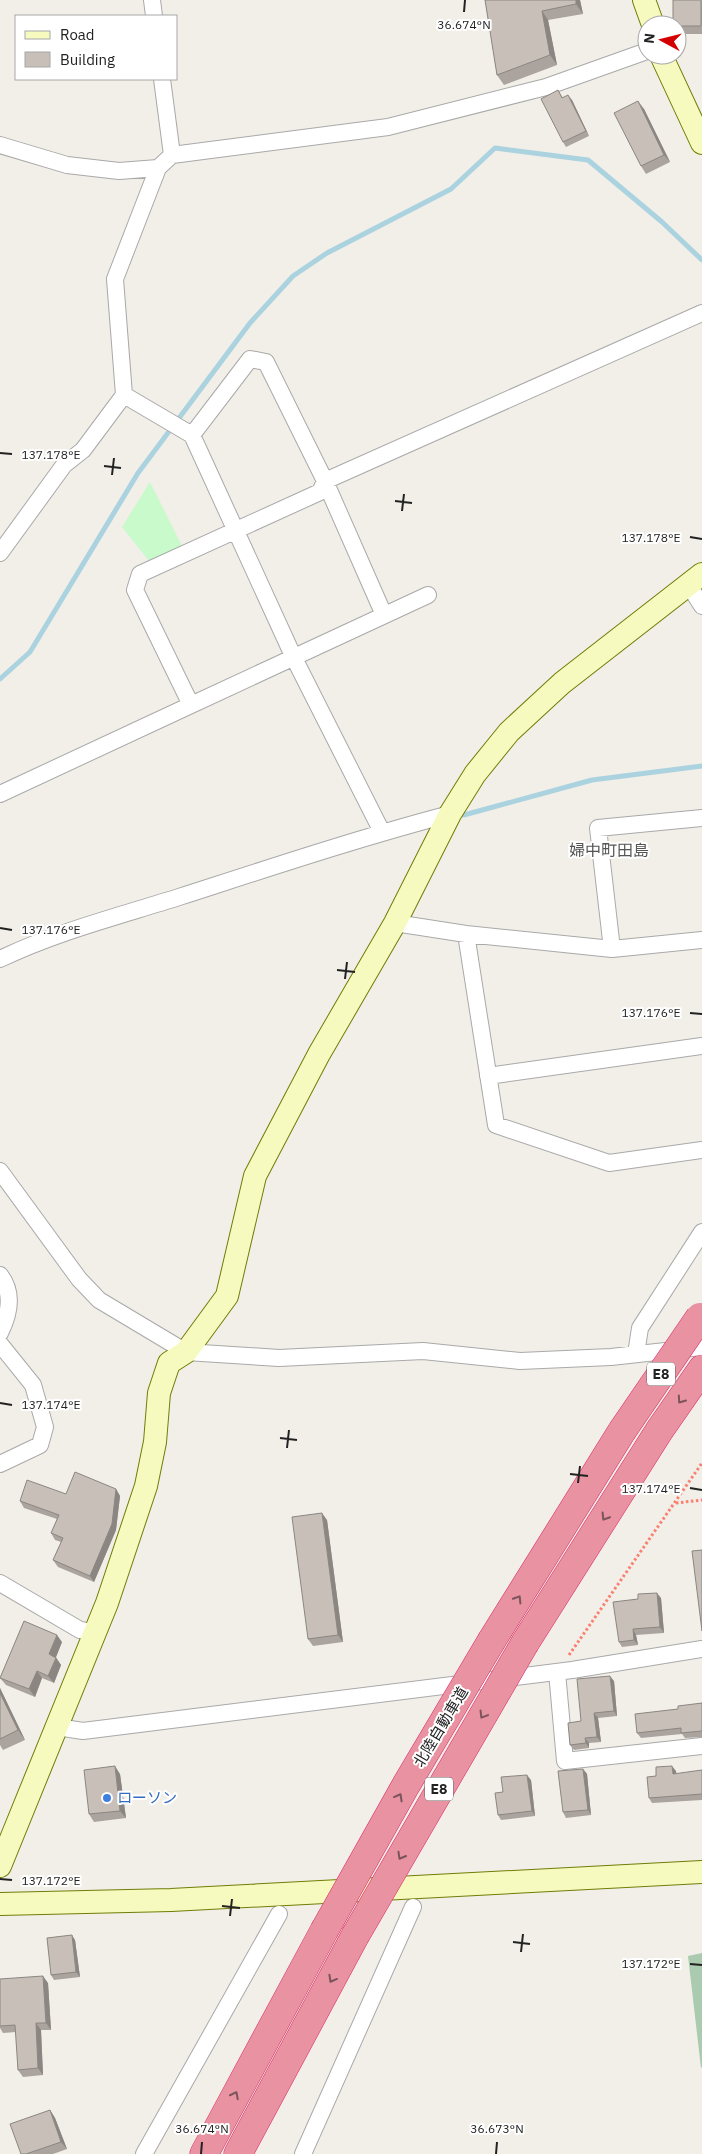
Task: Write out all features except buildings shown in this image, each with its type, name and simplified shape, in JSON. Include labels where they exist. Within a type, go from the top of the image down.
[{"type":"highway","name":"北陸自動車道","points":[[204,2154],[324,1931],[406,1785],[492,1640],[622,1431],[701,1316]]},
{"type":"highway","name":"北陸自動車道","points":[[238,2154],[355,1936],[525,1643],[659,1431],[702,1369]]},
{"type":"street","points":[[152,0],[154,15]]},
{"type":"street","points":[[644,0],[649,15]]},
{"type":"street","points":[[0,554],[64,465],[84,450],[124,395],[115,279],[158,168],[172,155],[388,127],[546,87],[637,55]]},
{"type":"street","points":[[666,65],[702,143]]},
{"type":"street","points":[[162,80],[172,155]]},
{"type":"street","points":[[0,145],[67,165],[119,171],[158,168]]},
{"type":"street","points":[[191,705],[135,590],[140,574],[320,492],[324,482],[702,313]]},
{"type":"street","points":[[192,435],[250,359],[266,362],[324,482],[384,615]]},
{"type":"street","points":[[124,395],[192,435],[294,658],[382,832]]},
{"type":"street","points":[[0,1866],[107,1603],[146,1486],[155,1442],[159,1393],[169,1363],[186,1352],[227,1296],[256,1176],[320,1054],[395,923],[450,814],[475,774],[509,732],[562,683],[695,579],[702,606]]},
{"type":"street","points":[[0,794],[428,595]]},
{"type":"street","points":[[0,959],[31,945],[382,832],[450,814]]},
{"type":"street","points":[[612,949],[598,828],[702,818]]},
{"type":"street","points":[[395,923],[466,934],[612,949],[702,940]]},
{"type":"street","points":[[466,934],[496,1125],[609,1163],[702,1150]]},
{"type":"street","points":[[488,1076],[702,1046]]},
{"type":"street","points":[[0,1171],[79,1279],[99,1300],[186,1352],[279,1358],[423,1351],[520,1361],[636,1354],[702,1347]]},
{"type":"street","points":[[636,1354],[640,1328],[702,1232]]},
{"type":"street","points":[[0,1275],[4,1280],[9,1302],[8,1317],[0,1333]]},
{"type":"street","points":[[0,1344],[33,1385],[45,1427],[40,1445],[0,1464]]},
{"type":"street","points":[[1,1586],[80,1630],[94,1632]]},
{"type":"street","points":[[58,1727],[83,1731],[557,1672],[702,1649]]},
{"type":"street","points":[[557,1672],[565,1761],[702,1746]]},
{"type":"street","points":[[0,1904],[171,1900],[702,1872]]},
{"type":"street","points":[[303,2154],[413,1906]]},
{"type":"street","points":[[144,2154],[278,1914]]},
{"type":"path","points":[[557,1672],[702,1463]]},
{"type":"path","points":[[676,1503],[702,1500]]},
{"type":"green space","points":[[150,482],[182,546],[149,561],[122,527]]},
{"type":"green space","points":[[702,1953],[702,2067],[701,2068],[688,1956]]},
{"type":"waterway","points":[[0,679],[30,652],[138,473],[250,323],[293,276],[327,253],[451,189],[495,148],[588,160],[662,222],[702,260]]},
{"type":"waterway","points":[[464,815],[592,780],[702,766]]},
{"type":"place","name":"ローソン","points":[[107,1798]]},
{"type":"district","name":"婦中町田島","points":[[609,850]]}]
